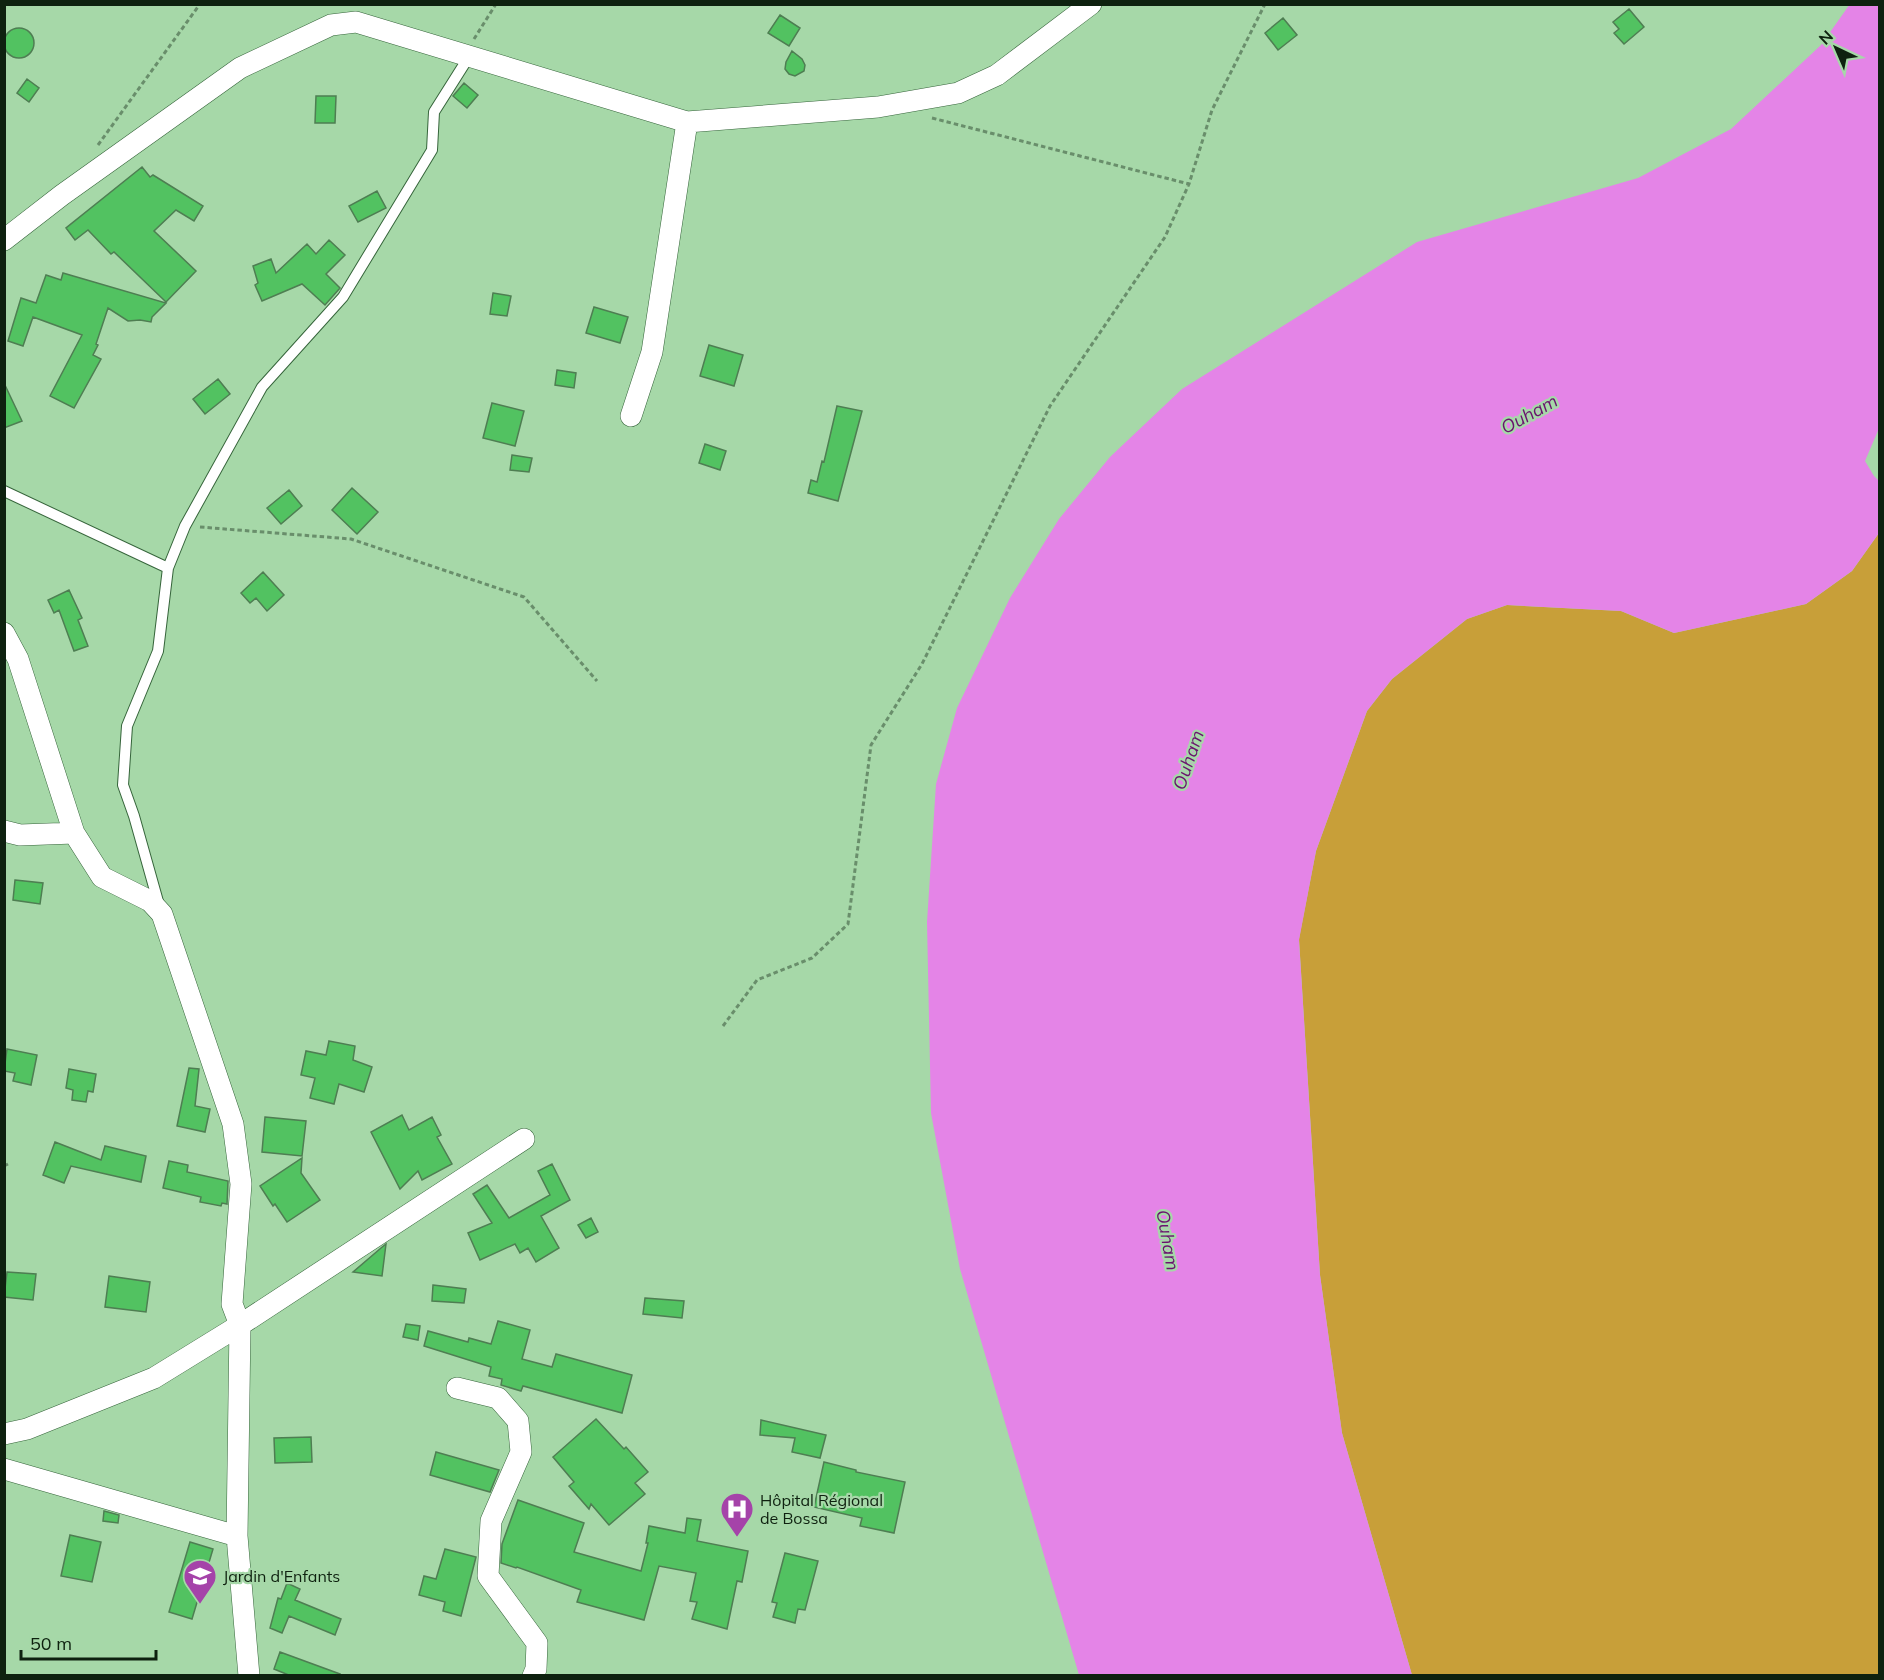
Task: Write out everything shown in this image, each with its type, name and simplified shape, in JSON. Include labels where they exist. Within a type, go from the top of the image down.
[{"type":"street","points":[[4,240],[62,195],[240,68],[331,25],[356,22],[687,122],[878,107],[958,93],[997,75],[1091,4]]},
{"type":"street","points":[[631,416],[651,352],[687,122]]},
{"type":"street","points":[[4,633],[18,659],[74,833],[102,877],[150,901],[162,914],[233,1124],[242,1184],[232,1304],[240,1324],[237,1536],[249,1676]]},
{"type":"street","points":[[4,831],[20,835],[74,833]]},
{"type":"street","points":[[4,1434],[27,1430],[154,1378],[524,1139]]},
{"type":"street","points":[[457,1388],[498,1398],[518,1421],[521,1452],[491,1521],[488,1576],[537,1643],[536,1669],[533,1676]]},
{"type":"street","points":[[4,1469],[237,1536]]},
{"type":"lane","points":[[162,914],[123,785],[127,726],[158,651],[168,568],[185,526],[262,387],[343,297],[432,150],[434,112],[470,56]]},
{"type":"lane","points":[[4,491],[168,568]]},
{"type":"path","points":[[95,148],[200,4]]},
{"type":"path","points":[[470,56],[473,41],[496,4]]},
{"type":"path","points":[[723,1026],[757,980],[812,958],[848,924],[871,745],[922,664],[1050,406],[1165,237],[1189,183],[1212,110],[1265,4]]},
{"type":"path","points":[[924,116],[1189,183]]},
{"type":"path","points":[[185,526],[351,538],[524,597],[597,681]]},
{"type":"shaded area","points":[[1879,533],[1879,1675],[1412,1675],[1342,1433],[1320,1275],[1299,939],[1316,851],[1367,711],[1392,679],[1467,619],[1507,605],[1621,611],[1674,633],[1806,604],[1852,571]]},
{"type":"water","name":"Ouham","points":[[1850,4],[1879,5],[1880,426],[1865,461],[1879,481],[1879,533],[1852,571],[1806,604],[1674,633],[1621,611],[1507,605],[1467,619],[1392,679],[1367,711],[1316,851],[1299,940],[1320,1275],[1342,1433],[1412,1675],[1079,1675],[960,1269],[931,1113],[927,922],[936,784],[957,708],[1010,598],[1059,519],[1110,457],[1182,389],[1417,242],[1638,178],[1731,129],[1821,45]]},
{"type":"building","points":[[1629,9],[1644,27],[1624,44],[1614,33],[1619,29],[1613,22]]},
{"type":"building","points":[[780,15],[800,28],[789,46],[768,33]]},
{"type":"building","points":[[1283,18],[1297,35],[1278,50],[1265,33]]},
{"type":"building","points":[[19,28],[29,33],[34,43],[29,53],[19,58],[9,53],[4,43],[9,33]]},
{"type":"building","points":[[792,51],[802,59],[805,65],[804,71],[795,76],[789,74],[785,69]]},
{"type":"building","points":[[27,79],[39,88],[29,102],[17,93]]},
{"type":"building","points":[[464,83],[478,95],[467,108],[453,96]]},
{"type":"building","points":[[316,96],[336,96],[335,123],[315,123]]},
{"type":"building","points":[[142,167],[150,177],[153,175],[203,206],[194,221],[176,210],[154,231],[196,271],[166,302],[114,252],[111,254],[88,230],[75,240],[66,228]]},
{"type":"building","points":[[377,191],[386,208],[358,222],[349,206]]},
{"type":"building","points":[[329,240],[345,255],[326,274],[340,288],[325,305],[302,284],[262,301],[255,285],[258,283],[253,266],[271,259],[276,273],[307,244],[316,254]]},
{"type":"building","points":[[63,273],[166,303],[152,317],[151,322],[128,321],[108,308],[93,355],[101,359],[74,408],[50,396],[82,335],[33,317],[23,346],[8,341],[21,298],[36,303],[46,275],[61,280]]},
{"type":"building","points":[[493,293],[511,296],[507,316],[490,314]]},
{"type":"building","points":[[594,307],[628,317],[620,343],[586,333]]},
{"type":"building","points":[[709,345],[743,355],[734,386],[700,376]]},
{"type":"building","points":[[557,370],[576,373],[574,388],[555,385]]},
{"type":"building","points":[[218,379],[230,394],[205,414],[193,399]]},
{"type":"building","points":[[4,383],[22,421],[4,428]]},
{"type":"building","points":[[492,403],[524,411],[515,446],[483,438]]},
{"type":"building","points":[[837,406],[862,411],[838,501],[808,493],[811,480],[817,482],[822,461],[824,462]]},
{"type":"building","points":[[705,444],[726,451],[720,470],[699,463]]},
{"type":"building","points":[[512,455],[532,458],[529,472],[510,470]]},
{"type":"building","points":[[352,488],[378,512],[357,534],[332,510]]},
{"type":"building","points":[[289,490],[302,506],[281,524],[267,508]]},
{"type":"building","points":[[263,572],[284,595],[267,611],[256,598],[250,603],[241,593]]},
{"type":"building","points":[[69,590],[82,618],[78,620],[88,646],[74,651],[59,610],[54,613],[48,600]]},
{"type":"building","points":[[15,880],[43,883],[40,904],[13,900]]},
{"type":"building","points":[[329,1041],[355,1046],[353,1060],[372,1067],[364,1092],[339,1084],[334,1104],[310,1098],[315,1078],[301,1075],[306,1051],[326,1055]]},
{"type":"building","points":[[7,1049],[37,1055],[31,1085],[13,1081],[15,1073],[4,1071]]},
{"type":"building","points":[[189,1068],[199,1069],[195,1106],[210,1109],[205,1132],[177,1126]]},
{"type":"building","points":[[69,1069],[96,1074],[93,1092],[88,1091],[86,1102],[72,1100],[73,1090],[66,1088]]},
{"type":"building","points":[[402,1115],[409,1130],[432,1117],[441,1135],[437,1137],[452,1164],[422,1180],[418,1171],[400,1189],[371,1132]]},
{"type":"building","points":[[265,1117],[306,1121],[302,1156],[262,1152]]},
{"type":"building","points":[[55,1142],[101,1160],[105,1146],[146,1156],[141,1182],[71,1166],[64,1183],[43,1175]]},
{"type":"building","points":[[302,1158],[301,1173],[320,1200],[287,1222],[260,1186]]},
{"type":"building","points":[[169,1161],[188,1165],[187,1172],[228,1181],[227,1204],[222,1203],[221,1206],[200,1202],[201,1197],[163,1188]]},
{"type":"building","points":[[552,1164],[570,1200],[541,1216],[559,1248],[536,1262],[528,1248],[520,1253],[515,1244],[480,1260],[468,1233],[492,1223],[473,1194],[487,1185],[509,1218],[550,1195],[538,1171]]},
{"type":"building","points":[[591,1218],[598,1232],[586,1238],[578,1225]]},
{"type":"building","points":[[386,1244],[382,1276],[353,1272],[381,1248]]},
{"type":"building","points":[[7,1272],[36,1274],[33,1300],[4,1297]]},
{"type":"building","points":[[109,1276],[150,1282],[146,1312],[105,1307]]},
{"type":"building","points":[[433,1285],[466,1289],[464,1303],[432,1301]]},
{"type":"building","points":[[645,1298],[684,1301],[682,1318],[643,1314]]},
{"type":"building","points":[[498,1321],[530,1330],[522,1359],[552,1367],[556,1354],[632,1375],[622,1413],[523,1386],[521,1391],[501,1385],[502,1379],[489,1376],[491,1367],[424,1346],[428,1331],[468,1342],[469,1338],[491,1344]]},
{"type":"building","points":[[406,1324],[420,1326],[418,1340],[403,1337]]},
{"type":"building","points":[[596,1419],[624,1449],[626,1447],[648,1472],[635,1483],[645,1494],[609,1525],[591,1504],[589,1509],[569,1486],[574,1482],[553,1457]]},
{"type":"building","points":[[761,1420],[826,1435],[820,1458],[792,1452],[795,1438],[760,1435]]},
{"type":"building","points":[[311,1437],[312,1462],[275,1463],[274,1438]]},
{"type":"building","points":[[436,1452],[499,1470],[490,1492],[430,1475]]},
{"type":"building","points":[[824,1462],[856,1470],[856,1472],[905,1482],[894,1533],[860,1526],[862,1518],[814,1507]]},
{"type":"building","points":[[518,1500],[584,1523],[574,1552],[641,1571],[648,1543],[646,1543],[649,1526],[685,1533],[687,1518],[701,1520],[697,1541],[748,1551],[742,1582],[737,1581],[727,1629],[692,1619],[697,1602],[690,1601],[696,1573],[659,1566],[644,1620],[577,1602],[581,1590],[501,1563],[502,1544]]},
{"type":"building","points":[[104,1511],[119,1515],[118,1523],[103,1521]]},
{"type":"building","points":[[70,1535],[101,1542],[92,1582],[61,1576]]},
{"type":"building","points":[[190,1542],[213,1549],[192,1619],[169,1612]]},
{"type":"building","points":[[445,1549],[476,1557],[461,1616],[443,1611],[445,1602],[419,1595],[424,1576],[436,1579]]},
{"type":"building","points":[[785,1553],[818,1561],[805,1610],[798,1609],[795,1623],[773,1617],[777,1603],[772,1602]]},
{"type":"building","points":[[287,1583],[300,1589],[295,1600],[341,1619],[335,1635],[289,1616],[282,1633],[270,1628],[278,1598],[281,1599]]},
{"type":"building","points":[[280,1652],[340,1674],[339,1676],[291,1676],[274,1669]]},
{"type":"place","name":"Hôpital Régional de Bossa","points":[[737,1538]]},
{"type":"place","name":"Jardin d'Enfants","points":[[200,1605]]}]
